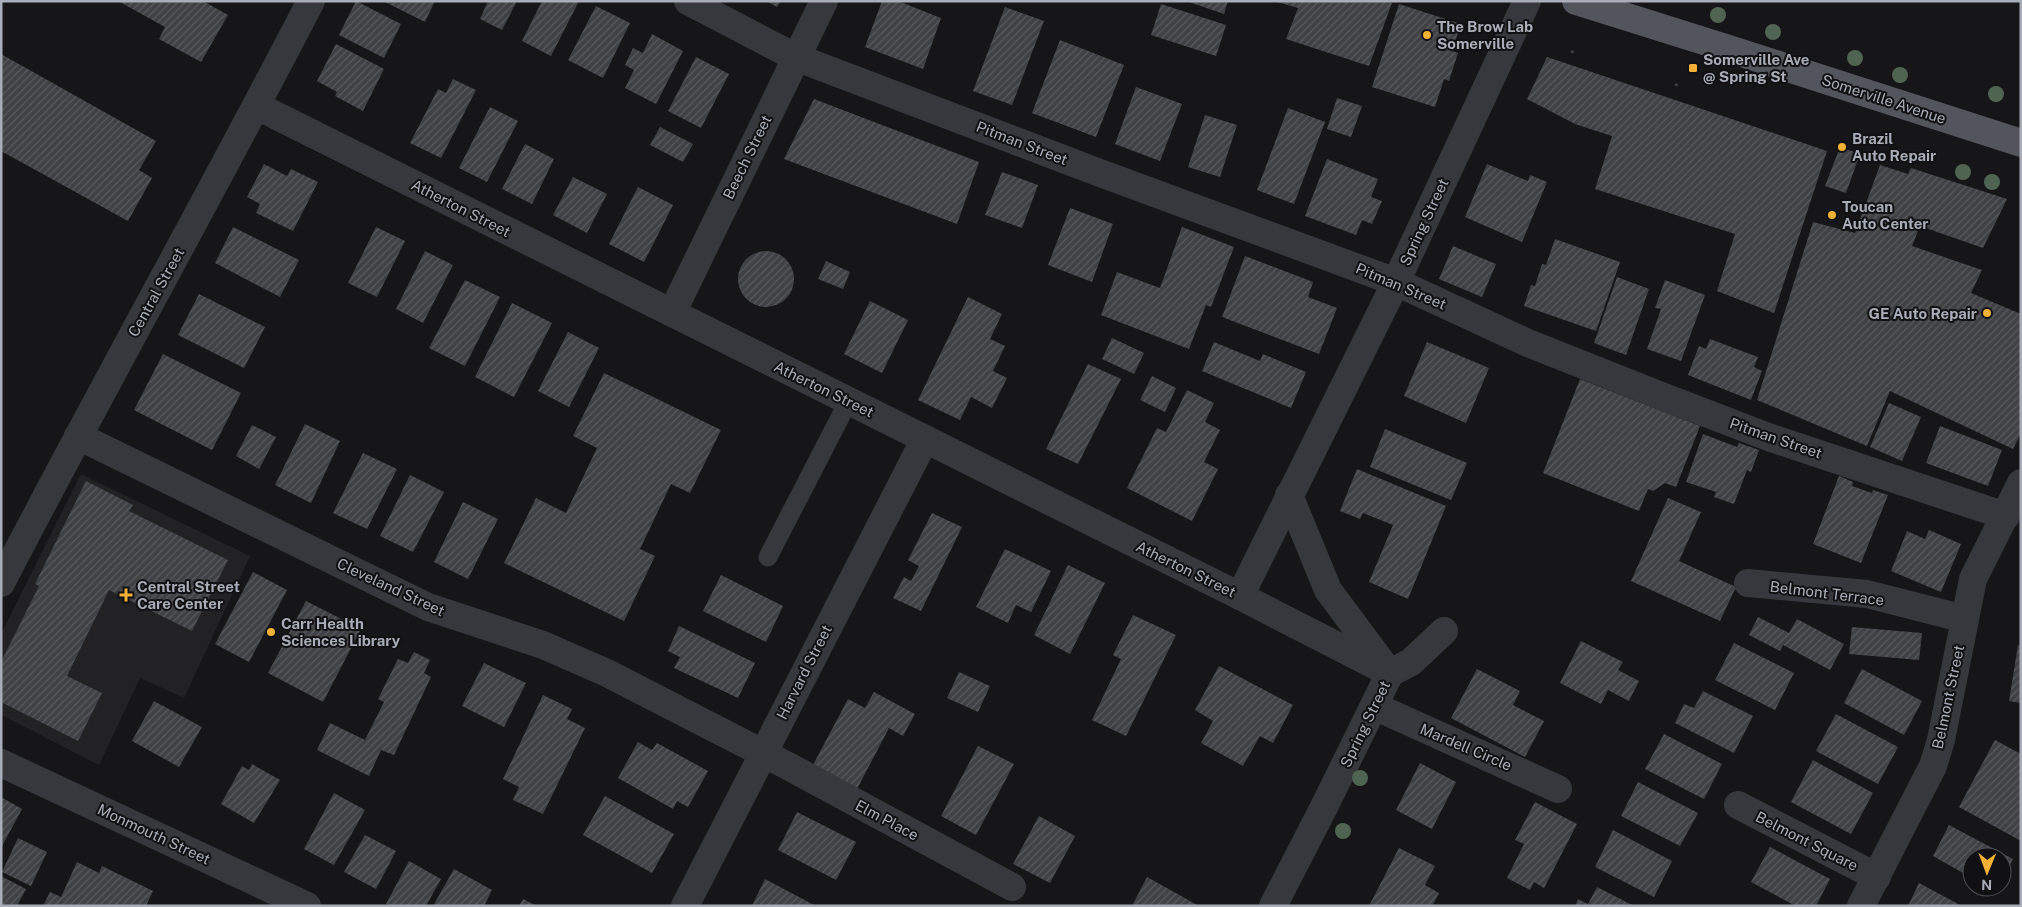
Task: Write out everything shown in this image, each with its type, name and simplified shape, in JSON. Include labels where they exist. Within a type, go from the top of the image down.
[{"type":"main road","name":"Somerville Avenue","points":[[1576,1],[1633,10],[1726,48],[2021,143]]},
{"type":"street","name":"Central Street","points":[[1,583],[78,436],[257,106],[311,1]]},
{"type":"street","name":"Pitman Street","points":[[688,1],[795,57],[1100,173],[1396,282],[1528,343],[1682,404],[1771,438],[2006,516]]},
{"type":"street","name":"Beech Street","points":[[672,313],[795,57],[824,1]]},
{"type":"street","name":"Spring Street","points":[[1240,596],[1396,282],[1527,1]]},
{"type":"street","name":"Atherton Street","points":[[257,106],[1240,596],[1390,673]]},
{"type":"street","name":"Cleveland Street","points":[[78,436],[428,607],[543,645],[607,673],[762,753]]},
{"type":"street","name":"Harvard Street","points":[[685,906],[925,439]]},
{"type":"street","name":"Belmont Street","points":[[1861,906],[1933,766],[1941,740],[1964,619],[1974,579],[2021,483]]},
{"type":"street","name":"Spring Street","points":[[1273,906],[1390,673],[1328,590],[1289,495]]},
{"type":"street","name":"Belmont Terrace","points":[[1748,583],[1867,594],[1964,619]]},
{"type":"street","points":[[1390,673],[1411,662],[1444,631]]},
{"type":"street","name":"Mardell Circle","points":[[1374,706],[1558,788]]},
{"type":"street","name":"Elm Place","points":[[762,753],[1012,887]]},
{"type":"street","name":"Monmouth Street","points":[[1,763],[307,906]]},
{"type":"street","name":"Belmont Square","points":[[1738,805],[1877,877]]},
{"type":"lane","points":[[768,557],[848,402]]},
{"type":"path","points":[[1572,53],[1573,48]]},
{"type":"shaded area","name":"Central Street Care Center","points":[[81,474],[250,556],[184,698],[140,678],[99,765],[1,715],[1,634]]},
{"type":"building","points":[[118,1],[203,1],[228,15],[201,62],[159,39],[165,27]]},
{"type":"building","points":[[356,1],[401,24],[384,58],[339,35]]},
{"type":"building","points":[[383,1],[435,1],[425,22]]},
{"type":"building","points":[[488,1],[517,1],[502,30],[480,19]]},
{"type":"building","points":[[542,1],[579,1],[551,56],[522,41]]},
{"type":"building","points":[[766,1],[781,1],[777,7]]},
{"type":"building","points":[[882,1],[898,1],[941,18],[923,69],[865,47]]},
{"type":"building","points":[[1186,1],[1228,1],[1224,14]]},
{"type":"building","points":[[1387,1],[1392,3],[1369,66],[1286,39],[1298,8],[1277,2]]},
{"type":"building","points":[[1161,4],[1226,25],[1216,56],[1151,35]]},
{"type":"building","points":[[1399,4],[1461,24],[1452,51],[1458,53],[1449,81],[1444,79],[1435,107],[1372,87]]},
{"type":"building","points":[[596,6],[630,23],[603,78],[568,60]]},
{"type":"building","points":[[1005,7],[1044,21],[1012,105],[973,91]]},
{"type":"building","points":[[652,34],[683,51],[656,104],[625,88],[634,70],[625,65],[633,48],[643,53]]},
{"type":"building","points":[[1060,40],[1124,65],[1096,137],[1032,113]]},
{"type":"building","points":[[336,44],[384,69],[363,111],[335,96],[337,92],[317,81]]},
{"type":"building","points":[[1,54],[156,141],[139,170],[152,178],[128,221],[1,151]]},
{"type":"building","points":[[696,57],[729,74],[701,128],[668,111]]},
{"type":"building","points":[[1547,57],[1827,151],[1774,313],[1717,291],[1735,234],[1595,189],[1612,136],[1575,124],[1527,99]]},
{"type":"building","points":[[453,79],[476,90],[441,158],[410,143],[438,89],[446,93]]},
{"type":"building","points":[[1136,87],[1182,104],[1160,161],[1115,144]]},
{"type":"building","points":[[1337,98],[1362,106],[1351,137],[1327,129]]},
{"type":"building","points":[[814,99],[979,162],[957,224],[784,159]]},
{"type":"building","points":[[490,107],[518,121],[487,182],[459,168]]},
{"type":"building","points":[[1288,108],[1325,122],[1294,204],[1257,190]]},
{"type":"building","points":[[1205,115],[1237,125],[1220,177],[1188,167]]},
{"type":"building","points":[[660,127],[693,144],[683,162],[650,145]]},
{"type":"building","points":[[525,144],[554,159],[532,204],[502,189]]},
{"type":"building","points":[[1840,147],[1860,154],[1846,193],[1825,186]]},
{"type":"building","points":[[1327,159],[1378,179],[1371,197],[1382,201],[1372,224],[1362,220],[1356,235],[1305,216]]},
{"type":"building","points":[[264,164],[287,176],[291,169],[318,182],[293,231],[256,213],[260,204],[247,197]]},
{"type":"building","points":[[1487,164],[1528,181],[1530,175],[1547,182],[1522,242],[1465,217]]},
{"type":"building","points":[[1880,165],[1908,174],[1911,168],[2007,199],[1983,248],[1920,226],[1912,246],[1982,270],[1971,293],[2021,314],[2021,433],[2013,449],[1890,391],[1867,446],[1757,400],[1813,222],[1855,233]]},
{"type":"building","points":[[1002,172],[1038,185],[1022,228],[985,215]]},
{"type":"building","points":[[573,177],[607,194],[587,233],[553,215]]},
{"type":"building","points":[[638,187],[673,205],[644,262],[609,244]]},
{"type":"building","points":[[1070,208],[1113,224],[1092,282],[1048,265]]},
{"type":"building","points":[[233,227],[299,260],[280,297],[215,263]]},
{"type":"building","points":[[376,227],[405,241],[377,297],[348,283]]},
{"type":"building","points":[[1182,227],[1234,247],[1211,307],[1206,305],[1189,349],[1101,315],[1117,272],[1160,288]]},
{"type":"building","points":[[1555,239],[1620,262],[1596,331],[1524,306],[1531,285],[1535,286],[1542,264],[1546,265]]},
{"type":"building","points":[[1453,246],[1496,264],[1482,297],[1439,279]]},
{"type":"building","points":[[425,251],[453,265],[423,323],[396,309]]},
{"type":"building","points":[[766,251],[781,256],[789,264],[794,279],[789,294],[781,302],[766,307],[751,302],[743,294],[738,279],[743,264],[751,256]]},
{"type":"building","points":[[1245,256],[1313,282],[1308,297],[1337,308],[1319,354],[1222,317]]},
{"type":"building","points":[[826,261],[850,272],[843,289],[818,279]]},
{"type":"building","points":[[1617,277],[1649,289],[1626,355],[1594,343]]},
{"type":"building","points":[[465,280],[500,297],[465,366],[429,348]]},
{"type":"building","points":[[1665,280],[1705,295],[1681,361],[1647,349],[1661,309],[1655,308]]},
{"type":"building","points":[[199,294],[265,327],[244,368],[178,335]]},
{"type":"building","points":[[968,297],[1002,314],[990,339],[1005,346],[993,371],[1007,378],[992,408],[971,397],[960,420],[918,400]]},
{"type":"building","points":[[870,301],[908,320],[882,373],[844,354]]},
{"type":"building","points":[[512,303],[552,323],[514,397],[475,377]]},
{"type":"building","points":[[568,332],[599,348],[569,407],[538,391]]},
{"type":"building","points":[[1112,338],[1144,353],[1134,374],[1102,359]]},
{"type":"building","points":[[1710,339],[1758,357],[1754,367],[1762,371],[1751,400],[1688,375],[1699,346],[1706,349]]},
{"type":"building","points":[[1214,342],[1260,361],[1263,354],[1306,372],[1291,408],[1202,371]]},
{"type":"building","points":[[1427,342],[1489,368],[1466,423],[1404,396]]},
{"type":"building","points":[[163,354],[241,393],[212,450],[134,410]]},
{"type":"building","points":[[1088,364],[1121,379],[1078,464],[1046,449]]},
{"type":"building","points":[[604,373],[721,430],[690,493],[671,484],[640,549],[655,556],[624,621],[504,563],[536,498],[566,513],[597,448],[573,436]]},
{"type":"building","points":[[1152,376],[1176,388],[1165,412],[1140,400]]},
{"type":"building","points":[[1580,379],[1700,426],[1676,487],[1665,483],[1653,491],[1648,489],[1639,511],[1543,473]]},
{"type":"building","points":[[1187,390],[1214,403],[1205,422],[1220,430],[1204,462],[1218,469],[1192,521],[1127,488],[1157,428],[1166,432]]},
{"type":"building","points":[[1889,403],[1921,417],[1902,461],[1870,447]]},
{"type":"building","points":[[305,424],[340,441],[311,503],[275,485]]},
{"type":"building","points":[[252,425],[276,437],[259,469],[236,456]]},
{"type":"building","points":[[1940,426],[2002,450],[1988,486],[1926,463]]},
{"type":"building","points":[[1385,429],[1467,463],[1451,500],[1370,467]]},
{"type":"building","points":[[1703,434],[1737,447],[1739,443],[1759,450],[1751,472],[1747,470],[1734,504],[1714,497],[1716,492],[1686,482]]},
{"type":"building","points":[[363,453],[397,469],[367,529],[333,513]]},
{"type":"building","points":[[1357,469],[1446,506],[1408,599],[1369,582],[1393,525],[1363,513],[1360,519],[1340,511]]},
{"type":"building","points":[[410,475],[444,492],[413,552],[380,536]]},
{"type":"building","points":[[1839,476],[1853,482],[1852,486],[1872,493],[1873,490],[1888,495],[1861,563],[1813,544]]},
{"type":"building","points":[[86,481],[133,505],[129,511],[228,560],[192,631],[109,590],[67,676],[102,693],[78,741],[1,702],[1,662],[39,586],[35,584]]},
{"type":"building","points":[[1668,498],[1701,512],[1679,561],[1736,587],[1720,621],[1631,581]]},
{"type":"building","points":[[463,502],[498,519],[468,579],[434,562]]},
{"type":"building","points":[[932,513],[962,527],[921,611],[893,598],[904,577],[911,581],[919,566],[908,560]]},
{"type":"building","points":[[1929,530],[1961,544],[1941,592],[1891,571],[1907,531],[1925,539]]},
{"type":"building","points":[[1005,549],[1051,571],[1031,612],[1016,605],[1008,623],[976,607]]},
{"type":"building","points":[[1068,565],[1105,583],[1070,654],[1034,635]]},
{"type":"building","points":[[253,572],[287,590],[249,662],[215,644]]},
{"type":"building","points":[[721,575],[783,606],[766,642],[703,611]]},
{"type":"building","points":[[306,601],[361,629],[323,702],[268,673]]},
{"type":"building","points":[[1133,615],[1176,635],[1126,736],[1092,720],[1121,659],[1113,655]]},
{"type":"building","points":[[1758,617],[1789,633],[1797,619],[1844,644],[1830,670],[1783,645],[1780,651],[1749,635]]},
{"type":"building","points":[[679,626],[755,663],[738,698],[674,668],[680,657],[668,651]]},
{"type":"building","points":[[1852,627],[1922,633],[1919,660],[1849,654]]},
{"type":"building","points":[[1581,641],[1623,662],[1618,670],[1639,681],[1629,701],[1608,690],[1601,704],[1560,683]]},
{"type":"building","points":[[1734,643],[1794,673],[1775,710],[1715,680]]},
{"type":"building","points":[[2018,645],[2021,646],[2021,703],[2009,701]]},
{"type":"building","points":[[414,652],[430,660],[424,673],[431,677],[394,755],[381,750],[369,776],[317,750],[330,723],[365,740],[384,702],[378,699],[398,659],[408,663]]},
{"type":"building","points":[[484,663],[526,683],[504,727],[462,706]]},
{"type":"building","points":[[1219,666],[1293,705],[1273,743],[1260,736],[1243,766],[1201,743],[1213,721],[1195,710]]},
{"type":"building","points":[[1477,669],[1520,691],[1513,705],[1544,721],[1525,757],[1451,718]]},
{"type":"building","points":[[1862,669],[1922,701],[1904,735],[1844,703]]},
{"type":"building","points":[[959,672],[990,686],[978,712],[947,698]]},
{"type":"building","points":[[1703,691],[1753,716],[1734,753],[1675,723],[1684,704],[1694,708]]},
{"type":"building","points":[[874,692],[915,714],[903,736],[889,728],[857,789],[813,765],[848,699],[865,708]]},
{"type":"building","points":[[543,695],[572,709],[567,719],[585,728],[543,814],[513,800],[519,787],[503,779]]},
{"type":"building","points":[[154,701],[202,727],[179,767],[132,741]]},
{"type":"building","points":[[1836,714],[1898,747],[1878,784],[1816,751]]},
{"type":"building","points":[[1664,734],[1722,764],[1704,799],[1645,769]]},
{"type":"building","points":[[1995,740],[2021,754],[2021,841],[1959,807]]},
{"type":"building","points":[[638,742],[652,750],[657,743],[708,771],[688,807],[677,801],[673,809],[618,778]]},
{"type":"building","points":[[978,746],[1014,764],[976,835],[941,816]]},
{"type":"building","points":[[1813,760],[1873,793],[1851,834],[1791,802]]},
{"type":"building","points":[[1420,763],[1456,782],[1432,829],[1396,810]]},
{"type":"building","points":[[252,764],[280,780],[254,823],[221,804],[242,766],[249,770]]},
{"type":"building","points":[[1638,782],[1698,813],[1680,846],[1621,816]]},
{"type":"building","points":[[334,793],[365,810],[334,865],[304,849]]},
{"type":"building","points":[[605,796],[674,834],[652,873],[583,835]]},
{"type":"building","points":[[1,797],[22,809],[1,848]]},
{"type":"building","points":[[1535,802],[1577,824],[1544,888],[1534,882],[1530,890],[1507,878],[1524,844],[1515,840]]},
{"type":"building","points":[[797,812],[856,842],[836,880],[778,850]]},
{"type":"building","points":[[1039,816],[1075,836],[1050,883],[1013,864]]},
{"type":"building","points":[[1949,825],[1990,847],[1962,847],[1962,872],[1933,856]]},
{"type":"building","points":[[1613,830],[1672,861],[1654,897],[1595,867]]},
{"type":"building","points":[[365,835],[396,851],[376,889],[344,872]]},
{"type":"building","points":[[18,838],[47,852],[31,886],[2,872]]},
{"type":"building","points":[[1770,847],[1830,879],[1816,906],[1796,906],[1751,882]]},
{"type":"building","points":[[1399,848],[1435,866],[1425,885],[1439,893],[1432,906],[1369,906]]},
{"type":"building","points":[[409,861],[441,879],[426,906],[390,906],[386,904]]},
{"type":"building","points":[[77,862],[99,873],[102,866],[153,891],[146,906],[43,906],[50,892],[61,897]]},
{"type":"building","points":[[454,869],[492,890],[484,906],[433,906]]},
{"type":"building","points":[[1,876],[26,889],[17,906],[1,906]]},
{"type":"building","points":[[1147,877],[1199,906],[1132,906]]},
{"type":"building","points":[[765,879],[816,906],[752,906]]},
{"type":"building","points":[[1919,883],[1962,906],[1908,906]]},
{"type":"building","points":[[1597,887],[1634,906],[1575,906],[1578,899],[1588,904]]},
{"type":"building","points":[[523,899],[537,906],[519,906]]},
{"type":"place","name":"The Brow Lab Somerville","points":[[1427,35]]},
{"type":"place","name":"Somerville Ave @ Spring St","points":[[1693,68]]},
{"type":"place","name":"Brazil Auto Repair","points":[[1842,147]]},
{"type":"place","name":"Toucan Auto Center","points":[[1832,215]]},
{"type":"place","name":"GE Auto Repair","points":[[1987,313]]},
{"type":"place","name":"Central Street Care Center","points":[[126,595]]},
{"type":"place","name":"Carr Health Sciences Library","points":[[271,632]]}]
